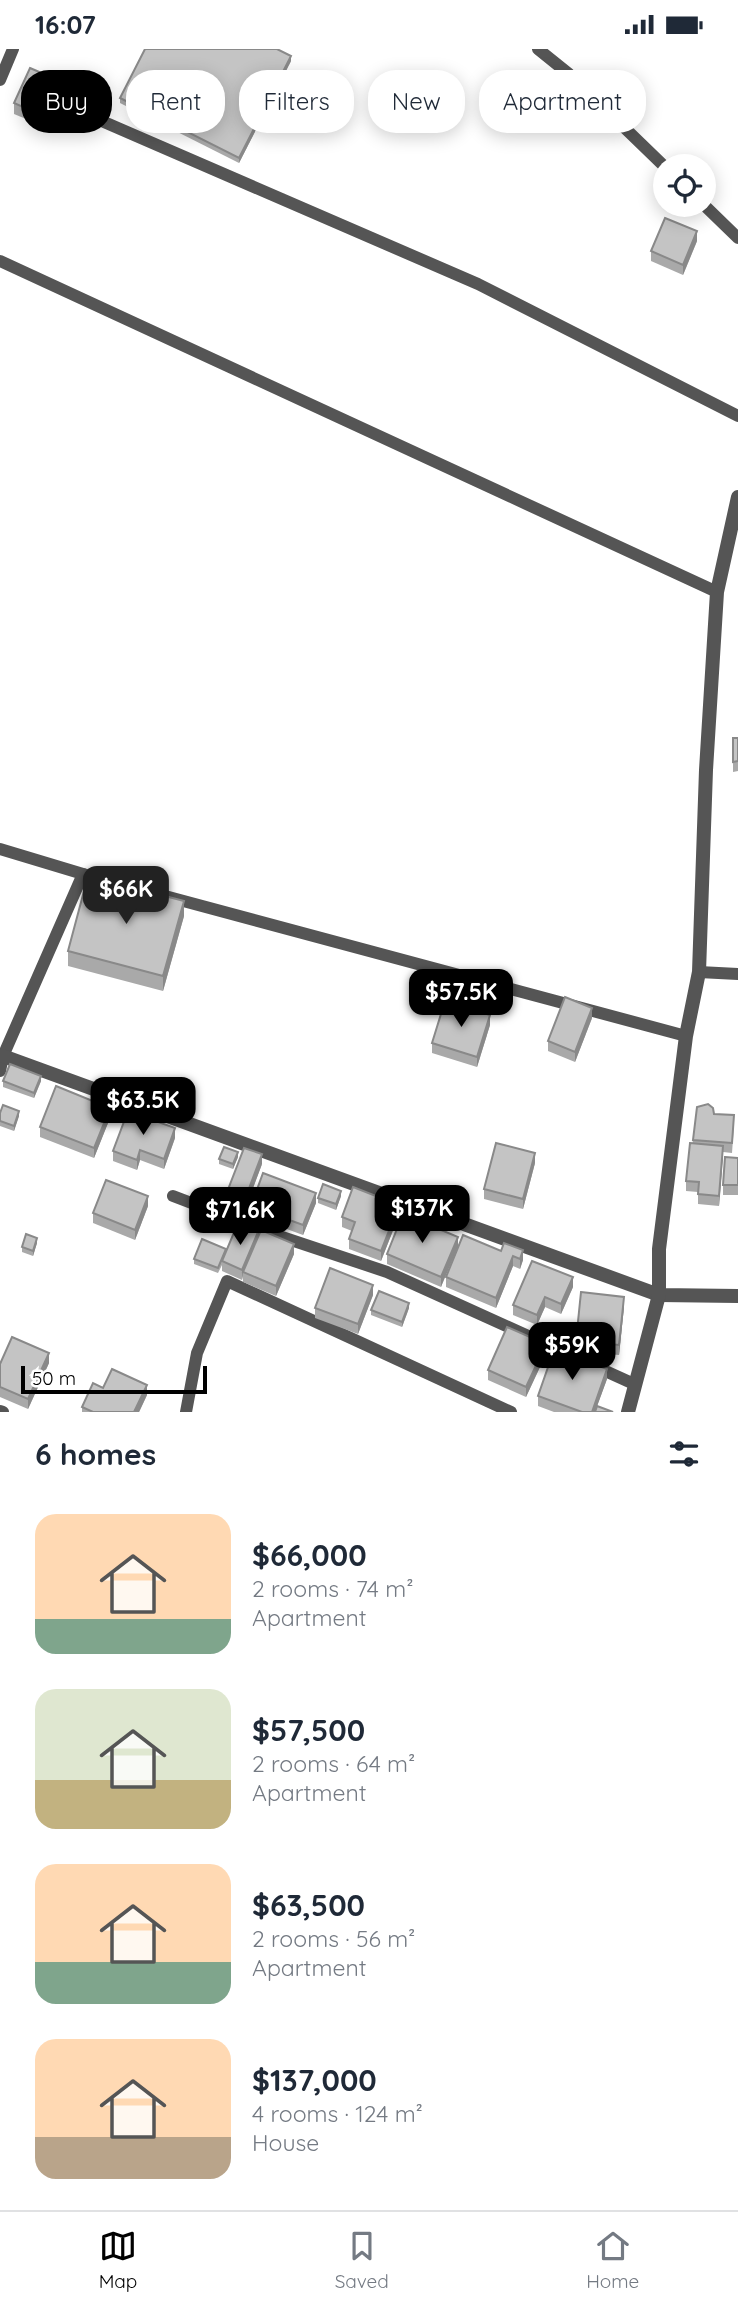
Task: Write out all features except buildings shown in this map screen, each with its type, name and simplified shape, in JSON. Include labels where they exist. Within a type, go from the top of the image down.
[{"type":"street","points":[[628,1412],[659,1296],[659,1249],[686,1036],[699,972],[706,770],[717,591],[738,497]]},
{"type":"street","points":[[2,1064],[659,1296],[738,1296]]},
{"type":"lane","points":[[0,80],[13,49]]},
{"type":"lane","points":[[538,49],[569,74],[653,155]]},
{"type":"lane","points":[[112,125],[478,284],[738,416]]},
{"type":"lane","points":[[716,217],[738,238]]},
{"type":"lane","points":[[0,261],[717,591]]},
{"type":"lane","points":[[0,849],[83,874],[686,1036]]},
{"type":"lane","points":[[2,1064],[83,874]]},
{"type":"lane","points":[[699,972],[738,974]]},
{"type":"lane","points":[[173,1196],[270,1233],[387,1272],[634,1384]]},
{"type":"lane","points":[[186,1412],[197,1353],[227,1281],[510,1412]]}]
